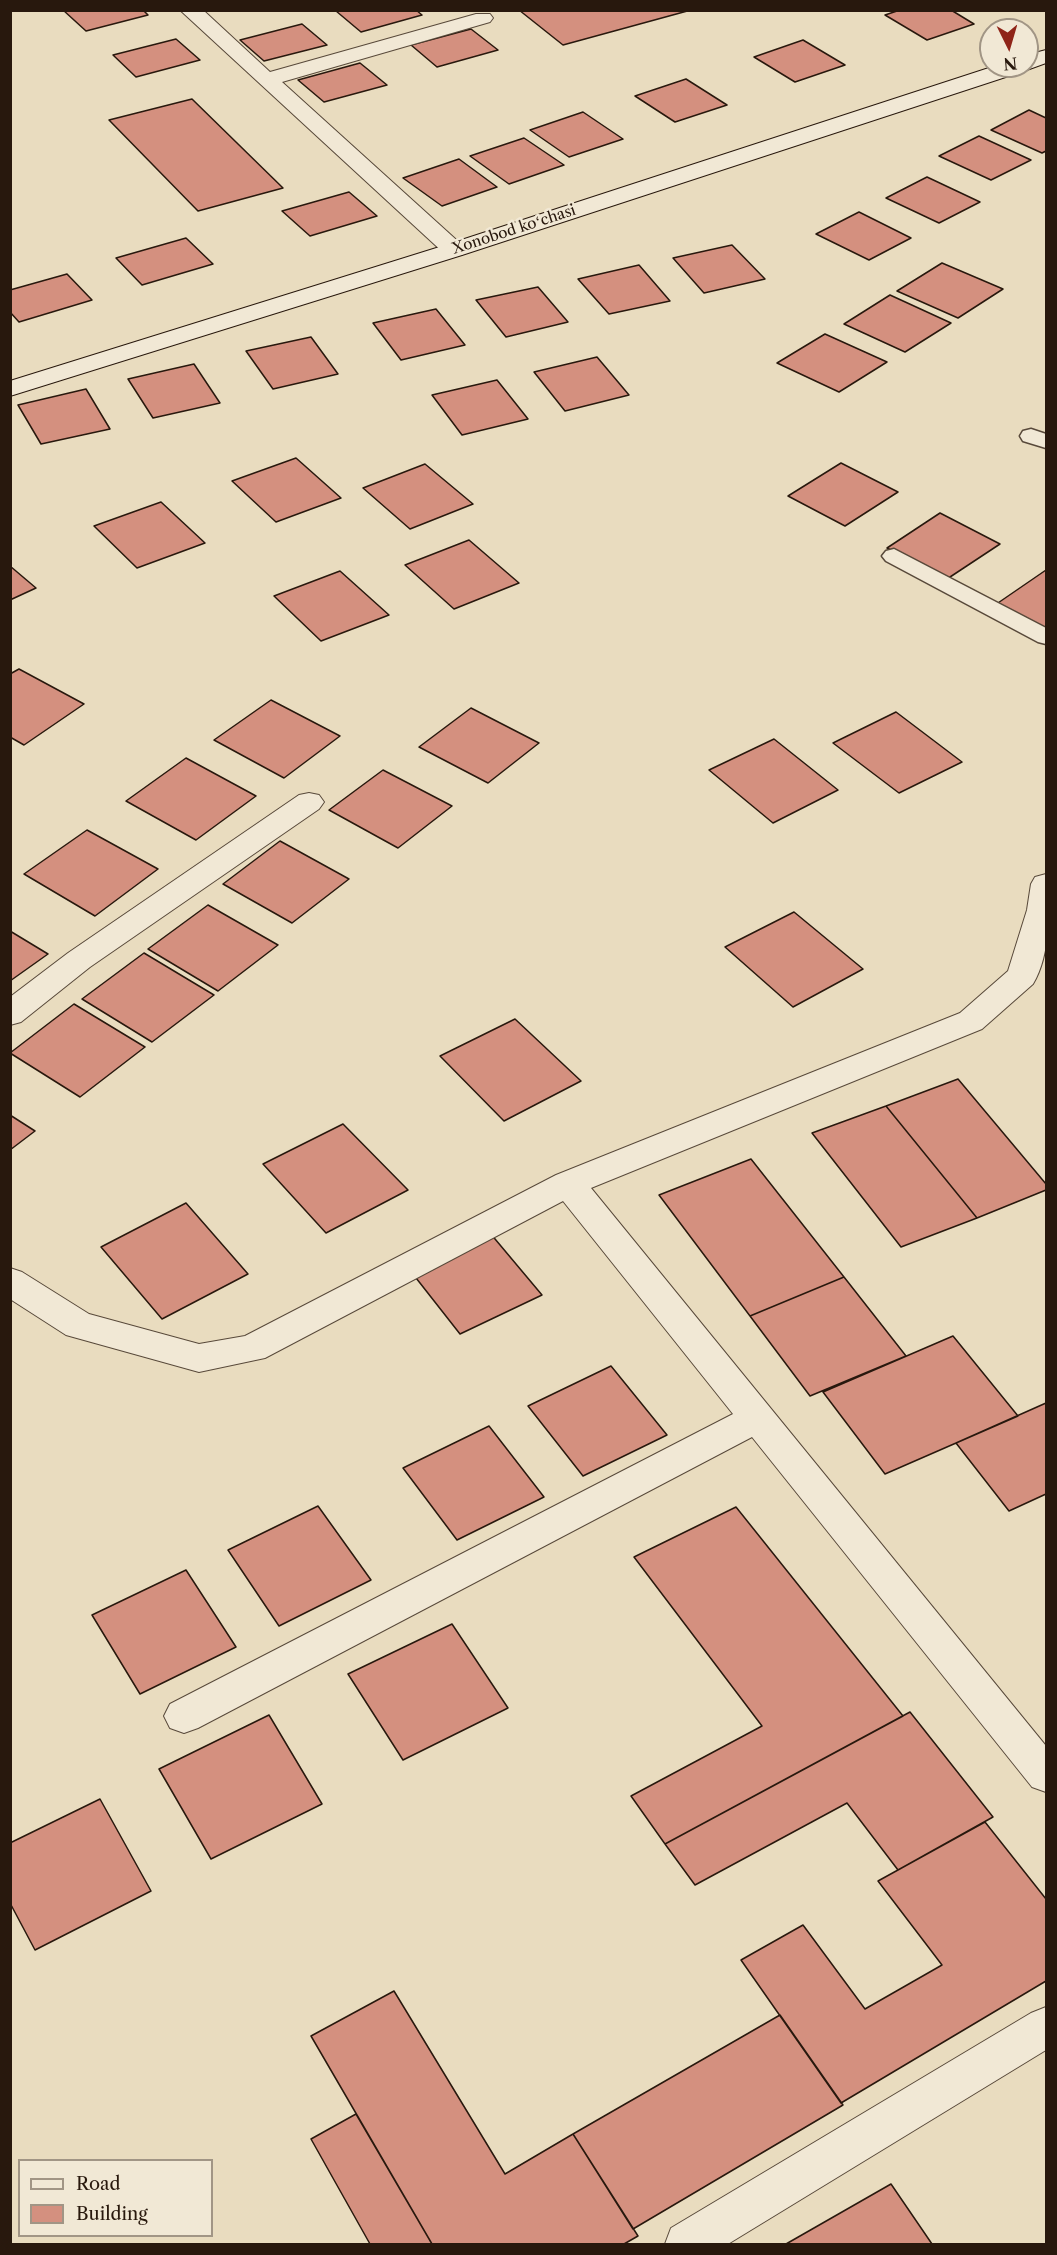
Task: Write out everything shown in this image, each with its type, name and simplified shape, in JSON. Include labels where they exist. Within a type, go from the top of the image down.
[{"type":"street","points":[[190,10],[454,250]]},
{"type":"street","points":[[268,79],[483,18]]},
{"type":"street","name":"Xonobod koʻchasi","points":[[10,389],[454,250],[979,78]]},
{"type":"street","points":[[10,1014],[79,960],[309,802]]},
{"type":"street","points":[[10,1281],[78,1325],[199,1358],[252,1348],[568,1184],[971,1022],[1022,976],[1045,903]]},
{"type":"street","points":[[568,1184],[1047,1775]]},
{"type":"street","points":[[184,1716],[757,1418]]},
{"type":"street","points":[[687,2244],[1047,2027]]},
{"type":"lane","points":[[894,556],[1047,637]]},
{"type":"building","points":[[63,10],[143,10],[148,15],[86,31]]},
{"type":"building","points":[[416,10],[422,15],[361,32],[336,11]]},
{"type":"building","points":[[519,10],[691,10],[563,45]]},
{"type":"building","points":[[900,10],[951,10],[974,24],[927,40],[885,15]]},
{"type":"building","points":[[302,24],[327,45],[264,61],[240,40]]},
{"type":"building","points":[[471,29],[498,50],[437,67],[411,45]]},
{"type":"building","points":[[176,39],[200,60],[136,77],[113,55]]},
{"type":"building","points":[[803,40],[845,65],[795,82],[754,57]]},
{"type":"building","points":[[360,63],[387,85],[324,102],[298,80]]},
{"type":"building","points":[[686,79],[727,105],[675,122],[635,96]]},
{"type":"building","points":[[192,99],[283,188],[198,211],[109,120]]},
{"type":"building","points":[[1029,110],[1046,118],[1046,151],[1042,153],[991,130]]},
{"type":"building","points":[[583,112],[623,139],[569,157],[530,130]]},
{"type":"building","points":[[979,136],[1031,160],[991,180],[939,156]]},
{"type":"building","points":[[524,138],[564,165],[509,184],[470,156]]},
{"type":"building","points":[[459,159],[497,187],[442,206],[403,178]]},
{"type":"building","points":[[927,177],[980,202],[939,223],[886,198]]},
{"type":"building","points":[[349,192],[377,216],[310,236],[282,211]]},
{"type":"building","points":[[859,212],[911,238],[869,260],[816,234]]},
{"type":"building","points":[[186,238],[213,264],[142,285],[116,258]]},
{"type":"building","points":[[732,245],[765,279],[704,293],[673,258]]},
{"type":"building","points":[[942,263],[1003,289],[958,318],[897,291]]},
{"type":"building","points":[[639,265],[670,301],[609,314],[578,279]]},
{"type":"building","points":[[67,274],[92,300],[19,322],[10,312],[10,290]]},
{"type":"building","points":[[538,287],[568,322],[506,337],[476,300]]},
{"type":"building","points":[[890,295],[951,323],[905,352],[844,324]]},
{"type":"building","points":[[436,309],[465,345],[401,360],[373,323]]},
{"type":"building","points":[[825,334],[887,362],[839,392],[777,363]]},
{"type":"building","points":[[311,337],[338,374],[273,389],[246,351]]},
{"type":"building","points":[[597,357],[629,395],[565,411],[534,372]]},
{"type":"building","points":[[194,364],[220,403],[153,418],[128,379]]},
{"type":"building","points":[[497,380],[528,419],[462,435],[432,395]]},
{"type":"building","points":[[86,389],[110,429],[41,444],[18,405]]},
{"type":"building","points":[[296,458],[341,498],[276,522],[232,481]]},
{"type":"building","points":[[841,463],[898,492],[845,526],[788,496]]},
{"type":"building","points":[[425,464],[473,504],[410,529],[363,488]]},
{"type":"building","points":[[161,502],[205,543],[137,568],[94,526]]},
{"type":"building","points":[[940,513],[1000,544],[947,579],[887,548]]},
{"type":"building","points":[[469,540],[519,583],[454,609],[405,565]]},
{"type":"building","points":[[10,566],[36,588],[10,600]]},
{"type":"building","points":[[1046,570],[1046,631],[995,605]]},
{"type":"building","points":[[340,571],[389,615],[321,641],[274,596]]},
{"type":"building","points":[[19,669],[84,704],[24,745],[10,737],[10,674]]},
{"type":"building","points":[[271,700],[340,736],[284,778],[214,740]]},
{"type":"building","points":[[471,708],[539,743],[488,783],[419,747]]},
{"type":"building","points":[[896,712],[962,762],[899,793],[833,743]]},
{"type":"building","points":[[774,739],[838,790],[773,823],[709,770]]},
{"type":"building","points":[[186,758],[256,796],[196,840],[126,801]]},
{"type":"building","points":[[383,770],[452,806],[398,848],[329,810]]},
{"type":"building","points":[[87,830],[158,869],[95,916],[24,874]]},
{"type":"building","points":[[280,841],[349,879],[292,923],[223,884]]},
{"type":"building","points":[[208,905],[278,945],[218,991],[148,949]]},
{"type":"building","points":[[794,912],[863,969],[793,1007],[725,947]]},
{"type":"building","points":[[10,931],[48,954],[10,981]]},
{"type":"building","points":[[144,953],[214,995],[152,1042],[82,999]]},
{"type":"building","points":[[74,1004],[145,1047],[80,1097],[10,1053]]},
{"type":"building","points":[[515,1019],[581,1081],[504,1121],[440,1056]]},
{"type":"building","points":[[958,1079],[1046,1184],[1046,1190],[977,1218],[886,1106]]},
{"type":"building","points":[[886,1106],[977,1218],[901,1247],[812,1133]]},
{"type":"building","points":[[10,1115],[35,1131],[10,1150]]},
{"type":"building","points":[[343,1124],[408,1190],[326,1233],[263,1164]]},
{"type":"building","points":[[751,1159],[844,1277],[750,1316],[659,1195]]},
{"type":"building","points":[[186,1203],[248,1274],[162,1319],[101,1247]]},
{"type":"building","points":[[490,1233],[542,1295],[460,1334],[409,1269]]},
{"type":"building","points":[[844,1277],[906,1356],[810,1396],[750,1316]]},
{"type":"building","points":[[953,1336],[1018,1416],[885,1474],[823,1392]]},
{"type":"building","points":[[611,1366],[667,1435],[583,1476],[528,1406]]},
{"type":"building","points":[[1046,1403],[1046,1494],[1009,1511],[956,1443]]},
{"type":"building","points":[[489,1426],[544,1497],[457,1540],[403,1468]]},
{"type":"building","points":[[318,1506],[371,1580],[279,1626],[228,1550]]},
{"type":"building","points":[[736,1507],[903,1716],[665,1844],[631,1796],[762,1726],[634,1557]]},
{"type":"building","points":[[186,1570],[236,1647],[140,1694],[92,1615]]},
{"type":"building","points":[[452,1624],[508,1708],[403,1760],[348,1674]]},
{"type":"building","points":[[910,1712],[993,1817],[898,1870],[847,1803],[695,1885],[665,1844]]},
{"type":"building","points":[[269,1715],[322,1804],[211,1859],[159,1769]]},
{"type":"building","points":[[100,1799],[151,1891],[35,1950],[10,1903],[10,1843]]},
{"type":"building","points":[[985,1822],[1046,1899],[1046,1981],[841,2103],[741,1960],[803,1925],[865,2009],[942,1965],[878,1881]]},
{"type":"building","points":[[394,1991],[505,2174],[573,2134],[638,2236],[624,2244],[432,2244],[311,2036]]},
{"type":"building","points":[[780,2015],[843,2105],[633,2229],[573,2134]]},
{"type":"building","points":[[356,2114],[432,2244],[370,2244],[311,2139]]},
{"type":"building","points":[[891,2184],[932,2244],[786,2244]]}]
